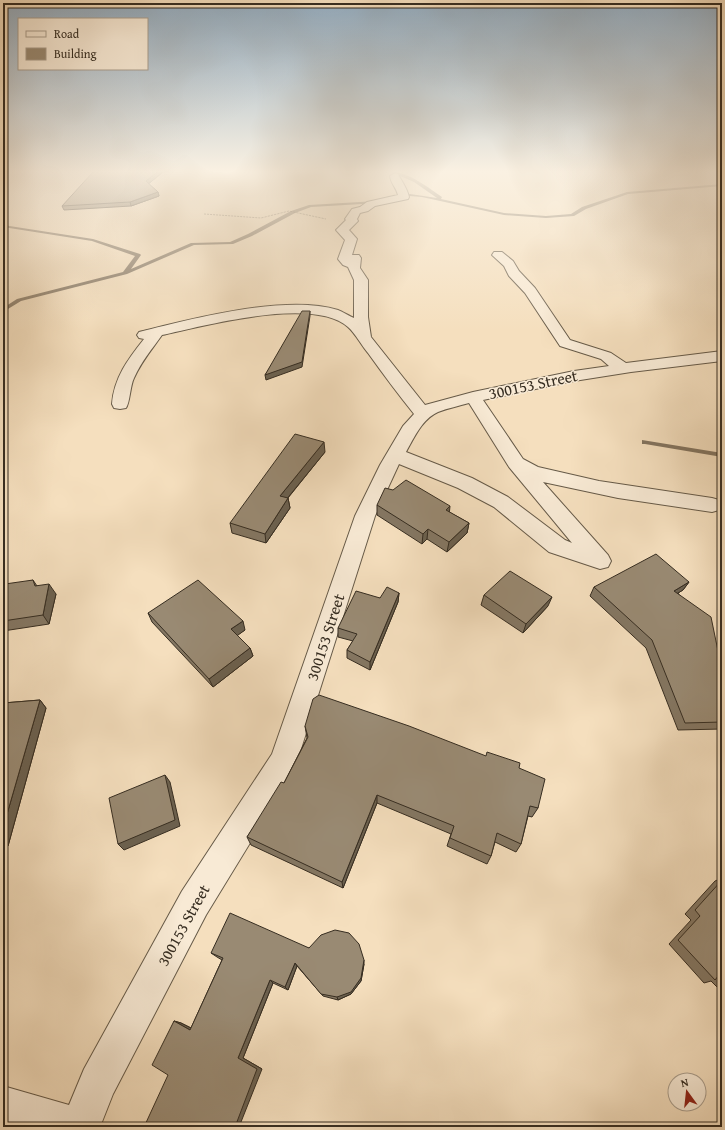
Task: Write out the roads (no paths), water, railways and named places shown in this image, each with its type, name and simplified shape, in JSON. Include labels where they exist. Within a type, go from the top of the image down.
[{"type":"street","points":[[348,225],[342,230],[351,239],[344,259],[347,262],[355,262],[354,268],[361,280],[361,317],[364,338]]},
{"type":"street","points":[[498,255],[509,264],[514,273],[530,291],[565,343],[606,356],[623,368]]},
{"type":"street","points":[[120,404],[120,395],[132,366],[150,334],[265,311],[307,309],[343,318],[351,322],[423,414]]},
{"type":"street","name":"300153 Street","points":[[79,1127],[98,1084],[194,903],[284,761],[365,516],[395,455],[412,426],[423,414],[444,404],[473,397],[574,376],[623,368],[722,356]]},
{"type":"street","points":[[395,455],[465,483],[501,502],[556,546],[600,561],[516,463],[473,397]]},
{"type":"street","points":[[516,463],[536,474],[579,484],[623,493],[712,505]]},
{"type":"street","points":[[3,1105],[79,1127]]},
{"type":"waterway","points":[[125,273],[193,244],[231,243],[269,225]]},
{"type":"waterway","points":[[3,226],[93,240],[138,255],[125,273]]},
{"type":"waterway","points":[[3,310],[19,300],[125,273]]},
{"type":"waterway","points":[[645,442],[722,455]]}]
